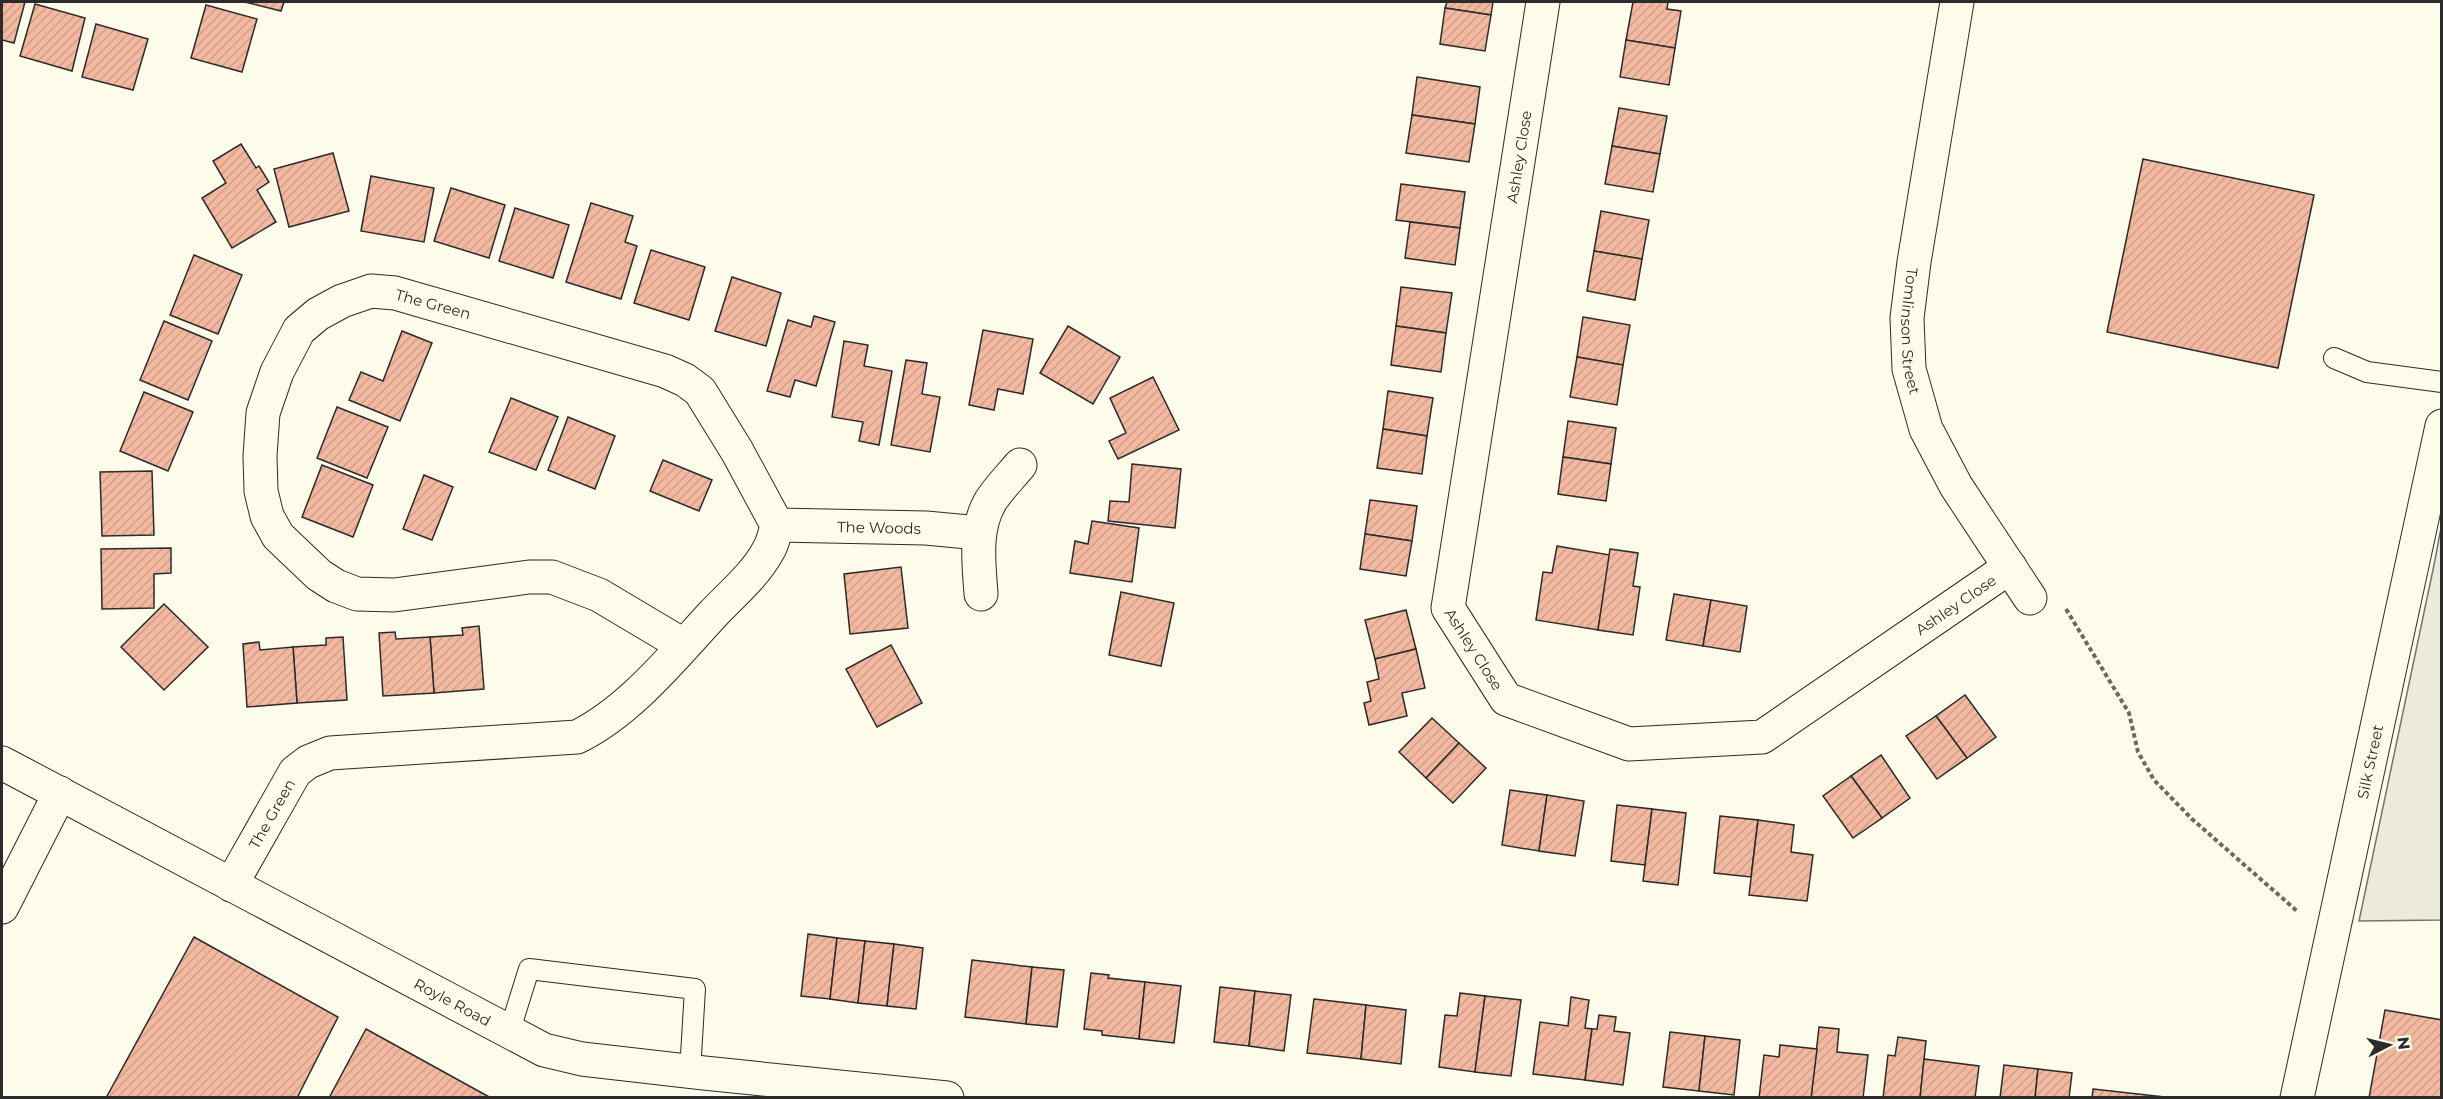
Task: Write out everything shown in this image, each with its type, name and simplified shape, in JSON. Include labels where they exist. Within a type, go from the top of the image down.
[{"type":"street","name":"Ashley Close","points":[[1543,2],[1448,608],[1506,699],[1629,744],[1762,736],[2010,567]]},
{"type":"street","name":"Tomlinson Street","points":[[1956,2],[1914,262],[1907,318],[1910,369],[1926,429],[1956,486],[2030,597]]},
{"type":"street","name":"The Green","points":[[231,885],[294,772],[308,762],[330,753],[577,737],[600,725],[625,705],[684,645],[757,567],[770,549],[777,525],[737,451],[700,391],[685,380],[665,371],[395,292],[371,291],[342,301],[318,314],[299,330],[277,372],[263,413],[260,456],[261,491],[267,516],[278,536],[319,575],[336,586],[357,594],[394,595],[529,577],[552,577],[599,596],[684,645]]},
{"type":"street","name":"Silk Street","points":[[2297,1098],[2442,426]]},
{"type":"street","points":[[981,594],[978,560],[979,532],[990,502],[1020,465]]},
{"type":"street","name":"The Woods","points":[[777,525],[926,528],[979,532]]},
{"type":"street","name":"Royle Road","points":[[2,763],[544,1050],[582,1059],[690,1072],[800,1090],[947,1098]]},
{"type":"street","points":[[2,907],[60,793]]},
{"type":"lane","points":[[2334,358],[2367,372],[2442,382]]},
{"type":"lane","points":[[509,1033],[529,969],[696,989],[690,1072]]},
{"type":"path","points":[[2030,597],[2059,598],[2129,713],[2138,752],[2154,780],[2192,819],[2296,911],[2336,919]]},
{"type":"shaded area","points":[[2441,528],[2441,920],[2359,921],[2434,565]]},
{"type":"building","points":[[2,2],[25,2],[14,43],[2,40]]},
{"type":"building","points":[[245,2],[284,2],[281,11]]},
{"type":"building","points":[[1447,2],[1493,2],[1491,15],[1445,8]]},
{"type":"building","points":[[1633,2],[1668,2],[1667,9],[1681,11],[1675,48],[1626,40]]},
{"type":"building","points":[[35,4],[85,18],[72,71],[20,56]]},
{"type":"building","points":[[206,5],[257,19],[242,72],[191,58]]},
{"type":"building","points":[[1445,8],[1491,15],[1485,51],[1440,44]]},
{"type":"building","points":[[96,24],[148,39],[133,90],[82,77]]},
{"type":"building","points":[[1626,40],[1675,48],[1669,85],[1620,77]]},
{"type":"building","points":[[1417,77],[1480,87],[1475,124],[1412,115]]},
{"type":"building","points":[[1619,108],[1667,116],[1660,154],[1612,146]]},
{"type":"building","points":[[1412,115],[1475,124],[1469,162],[1406,153]]},
{"type":"building","points":[[241,144],[256,168],[259,166],[269,182],[257,190],[276,222],[232,248],[202,198],[226,183],[213,161]]},
{"type":"building","points":[[1612,146],[1660,154],[1653,192],[1605,184]]},
{"type":"building","points":[[333,153],[349,211],[289,227],[274,169]]},
{"type":"building","points":[[2143,159],[2314,195],[2278,368],[2107,332]]},
{"type":"building","points":[[371,176],[434,188],[424,242],[361,231]]},
{"type":"building","points":[[1401,184],[1465,192],[1460,228],[1396,220]]},
{"type":"building","points":[[451,188],[505,205],[489,258],[434,241]]},
{"type":"building","points":[[591,203],[633,216],[625,242],[637,246],[621,299],[566,282]]},
{"type":"building","points":[[515,208],[569,225],[553,278],[499,261]]},
{"type":"building","points":[[1601,211],[1649,220],[1642,259],[1594,251]]},
{"type":"building","points":[[1410,222],[1460,228],[1455,265],[1405,258]]},
{"type":"building","points":[[651,250],[705,267],[689,320],[634,303]]},
{"type":"building","points":[[1594,251],[1642,259],[1635,300],[1587,291]]},
{"type":"building","points":[[194,255],[242,275],[218,334],[170,315]]},
{"type":"building","points":[[732,277],[781,293],[766,346],[715,331]]},
{"type":"building","points":[[1401,287],[1452,293],[1446,333],[1396,326]]},
{"type":"building","points":[[814,316],[835,322],[816,386],[795,380],[790,397],[767,391],[788,320],[811,327]]},
{"type":"building","points":[[1583,317],[1630,325],[1623,365],[1577,357]]},
{"type":"building","points":[[164,321],[212,341],[188,400],[140,380]]},
{"type":"building","points":[[1068,326],[1120,357],[1093,404],[1040,373]]},
{"type":"building","points":[[1396,326],[1446,333],[1441,372],[1391,365]]},
{"type":"building","points":[[983,330],[1033,339],[1023,394],[998,389],[994,410],[969,405]]},
{"type":"building","points":[[402,331],[432,343],[400,421],[349,400],[361,372],[383,381]]},
{"type":"building","points":[[844,341],[868,345],[864,366],[892,371],[879,445],[859,441],[863,422],[832,417]]},
{"type":"building","points":[[1577,357],[1623,365],[1617,405],[1570,397]]},
{"type":"building","points":[[906,360],[927,363],[922,394],[940,397],[930,452],[891,445]]},
{"type":"building","points":[[1153,377],[1179,430],[1118,459],[1109,441],[1126,433],[1110,398]]},
{"type":"building","points":[[1388,391],[1433,398],[1427,436],[1383,429]]},
{"type":"building","points":[[144,392],[193,412],[168,471],[120,451]]},
{"type":"building","points":[[511,398],[558,417],[536,470],[489,452]]},
{"type":"building","points":[[337,407],[388,427],[367,478],[317,458]]},
{"type":"building","points":[[568,417],[615,436],[595,489],[548,470]]},
{"type":"building","points":[[1568,421],[1616,428],[1611,464],[1563,457]]},
{"type":"building","points":[[1383,429],[1427,436],[1422,474],[1377,468]]},
{"type":"building","points":[[1563,457],[1611,464],[1606,501],[1558,494]]},
{"type":"building","points":[[663,460],[712,480],[699,511],[650,491]]},
{"type":"building","points":[[1132,464],[1181,469],[1175,528],[1108,521],[1110,501],[1129,502]]},
{"type":"building","points":[[322,465],[373,485],[353,537],[302,517]]},
{"type":"building","points":[[152,471],[154,535],[102,536],[100,472]]},
{"type":"building","points":[[424,475],[453,487],[432,540],[403,529]]},
{"type":"building","points":[[1370,500],[1417,506],[1412,541],[1365,534]]},
{"type":"building","points":[[1092,521],[1139,528],[1132,582],[1070,573],[1075,541],[1088,544]]},
{"type":"building","points":[[1365,534],[1412,541],[1406,576],[1360,569]]},
{"type":"building","points":[[1557,546],[1610,555],[1598,630],[1536,620],[1543,572],[1552,573]]},
{"type":"building","points":[[171,548],[171,573],[154,574],[154,608],[102,609],[101,549]]},
{"type":"building","points":[[1610,549],[1638,553],[1633,586],[1640,587],[1633,635],[1598,630]]},
{"type":"building","points":[[901,567],[908,628],[850,634],[844,574]]},
{"type":"building","points":[[1121,592],[1174,603],[1161,666],[1109,655]]},
{"type":"building","points":[[1674,594],[1711,600],[1703,646],[1666,640]]},
{"type":"building","points":[[1711,600],[1747,606],[1740,652],[1703,646]]},
{"type":"building","points":[[164,604],[208,647],[164,690],[121,647]]},
{"type":"building","points":[[1406,610],[1416,649],[1375,659],[1365,620]]},
{"type":"building","points":[[479,626],[484,689],[434,693],[430,637],[463,635],[462,628]]},
{"type":"building","points":[[395,632],[396,639],[430,637],[434,693],[383,696],[379,633]]},
{"type":"building","points":[[343,637],[347,700],[297,703],[293,647],[326,645],[326,638]]},
{"type":"building","points":[[259,642],[260,650],[293,647],[297,703],[247,707],[243,644]]},
{"type":"building","points":[[891,645],[922,703],[877,727],[846,669]]},
{"type":"building","points":[[1416,649],[1425,688],[1402,693],[1407,716],[1369,725],[1364,703],[1371,701],[1367,682],[1379,679],[1375,659]]},
{"type":"building","points":[[1965,695],[1996,737],[1967,758],[1936,716]]},
{"type":"building","points":[[1936,716],[1967,758],[1937,779],[1906,736]]},
{"type":"building","points":[[1432,718],[1459,743],[1426,778],[1399,752]]},
{"type":"building","points":[[1459,743],[1486,768],[1453,803],[1426,778]]},
{"type":"building","points":[[1881,755],[1910,798],[1882,818],[1851,776]]},
{"type":"building","points":[[1851,776],[1882,818],[1853,838],[1823,796]]},
{"type":"building","points":[[1510,790],[1547,795],[1539,851],[1502,845]]},
{"type":"building","points":[[1547,795],[1584,801],[1575,856],[1539,851]]},
{"type":"building","points":[[1617,805],[1652,809],[1645,865],[1611,861]]},
{"type":"building","points":[[1652,809],[1686,813],[1678,885],[1643,881]]},
{"type":"building","points":[[1720,816],[1758,820],[1751,877],[1714,873]]},
{"type":"building","points":[[1758,820],[1794,825],[1791,852],[1813,855],[1807,901],[1749,895]]},
{"type":"building","points":[[808,934],[837,938],[830,999],[801,996]]},
{"type":"building","points":[[194,937],[338,1017],[297,1098],[106,1098]]},
{"type":"building","points":[[837,938],[865,941],[858,1003],[830,999]]},
{"type":"building","points":[[865,941],[894,944],[887,1006],[858,1003]]},
{"type":"building","points":[[894,944],[923,948],[916,1009],[887,1006]]},
{"type":"building","points":[[972,960],[1032,967],[1026,1024],[965,1017]]},
{"type":"building","points":[[1032,967],[1064,970],[1057,1027],[1026,1024]]},
{"type":"building","points":[[1091,973],[1109,975],[1108,978],[1145,982],[1139,1039],[1102,1035],[1102,1031],[1084,1029]]},
{"type":"building","points":[[1145,982],[1181,986],[1174,1043],[1139,1039]]},
{"type":"building","points":[[1220,987],[1255,991],[1249,1046],[1214,1042]]},
{"type":"building","points":[[1255,991],[1291,995],[1284,1051],[1249,1046]]},
{"type":"building","points":[[1460,993],[1485,996],[1475,1072],[1439,1067],[1445,1015],[1457,1016]]},
{"type":"building","points":[[1485,996],[1521,1000],[1511,1076],[1475,1072]]},
{"type":"building","points":[[1571,997],[1589,1000],[1585,1028],[1592,1029],[1585,1080],[1533,1074],[1540,1022],[1568,1026]]},
{"type":"building","points":[[1314,999],[1366,1005],[1361,1059],[1307,1053]]},
{"type":"building","points":[[1366,1005],[1406,1010],[1401,1064],[1361,1059]]},
{"type":"building","points":[[2385,1010],[2442,1020],[2442,1098],[2369,1098]]},
{"type":"building","points":[[1599,1015],[1616,1017],[1614,1031],[1630,1033],[1623,1085],[1585,1080],[1592,1029],[1597,1029]]},
{"type":"building","points":[[1819,1027],[1839,1029],[1837,1052],[1868,1055],[1863,1098],[1811,1098]]},
{"type":"building","points":[[366,1029],[491,1098],[329,1098]]},
{"type":"building","points":[[1670,1032],[1705,1036],[1699,1091],[1663,1087]]},
{"type":"building","points":[[1705,1036],[1740,1040],[1734,1095],[1699,1091]]},
{"type":"building","points":[[1898,1037],[1926,1041],[1920,1098],[1883,1098],[1888,1055],[1895,1056]]},
{"type":"building","points":[[1780,1045],[1817,1049],[1811,1098],[1759,1098],[1764,1055],[1779,1057]]},
{"type":"building","points":[[1924,1059],[1979,1066],[1975,1098],[1920,1098]]},
{"type":"building","points":[[2004,1065],[2038,1069],[2035,1098],[2000,1098]]},
{"type":"building","points":[[2038,1069],[2072,1073],[2069,1098],[2035,1098]]},
{"type":"building","points":[[2093,1089],[2165,1097],[2092,1098]]}]
